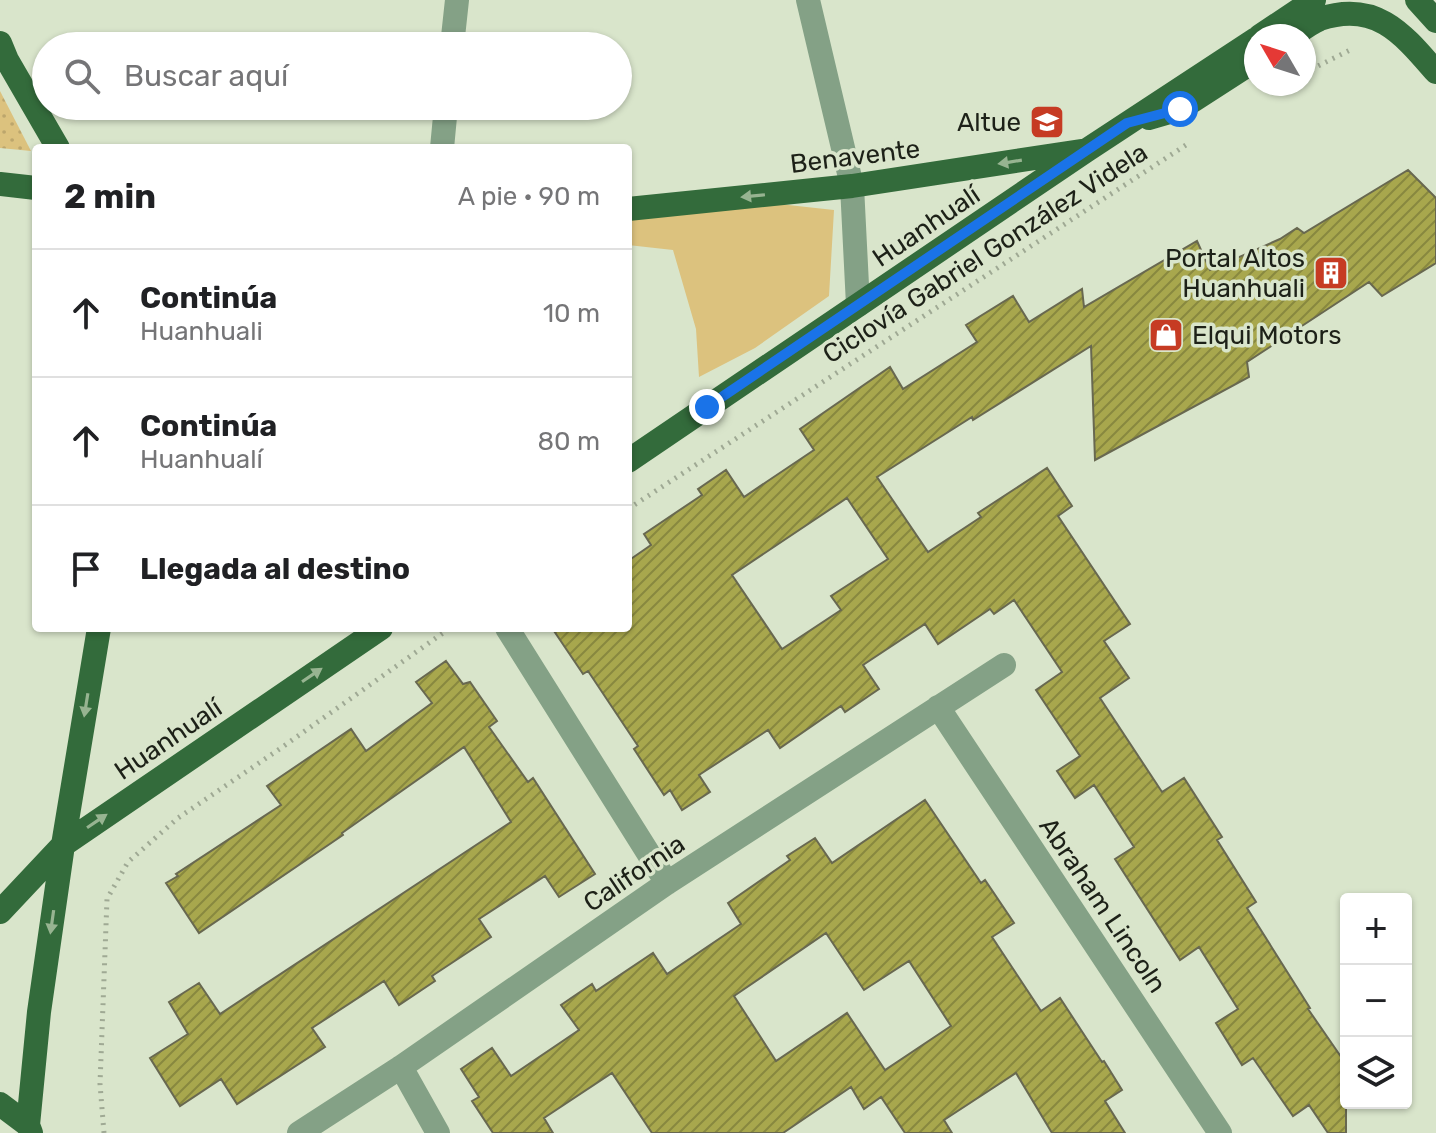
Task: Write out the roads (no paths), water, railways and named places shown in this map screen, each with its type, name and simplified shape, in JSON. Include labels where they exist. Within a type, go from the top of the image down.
[{"type":"main road","name":"Huanhualí","points":[[1278,24],[1314,0]]},
{"type":"main road","points":[[1417,0],[1436,21]]},
{"type":"main road","points":[[1312,24],[1343,13],[1364,12],[1395,28],[1436,72]]},
{"type":"main road","points":[[0,43],[32,103]]},
{"type":"main road","name":"Huanhualí","points":[[632,458],[1244,46]]},
{"type":"main road","points":[[1127,123],[1180,109],[1244,68]]},
{"type":"main road","points":[[42,120],[56,144]]},
{"type":"main road","name":"Benavente","points":[[632,209],[852,186],[1087,150]]},
{"type":"main road","points":[[0,184],[32,188]]},
{"type":"main road","points":[[30,1129],[39,1012],[98,632]]},
{"type":"main road","name":"Huanhualí","points":[[0,912],[63,845],[375,632]]},
{"type":"main road","points":[[0,1104],[30,1129]]},
{"type":"street","points":[[454,32],[457,0]]},
{"type":"street","points":[[808,0],[852,186],[858,305]]},
{"type":"street","points":[[442,144],[445,120]]},
{"type":"street","points":[[510,632],[667,883]]},
{"type":"street","name":"California","points":[[299,1133],[401,1067],[667,883],[1004,665]]},
{"type":"street","name":"Abraham Lincoln","points":[[938,707],[1220,1133]]},
{"type":"street","points":[[401,1067],[438,1133]]},
{"type":"place","name":"Altue","points":[[1047,122]]},
{"type":"place","name":"Portal Altos Huanhuali","points":[[1331,273]]},
{"type":"place","name":"Elqui Motors","points":[[1166,335]]}]
